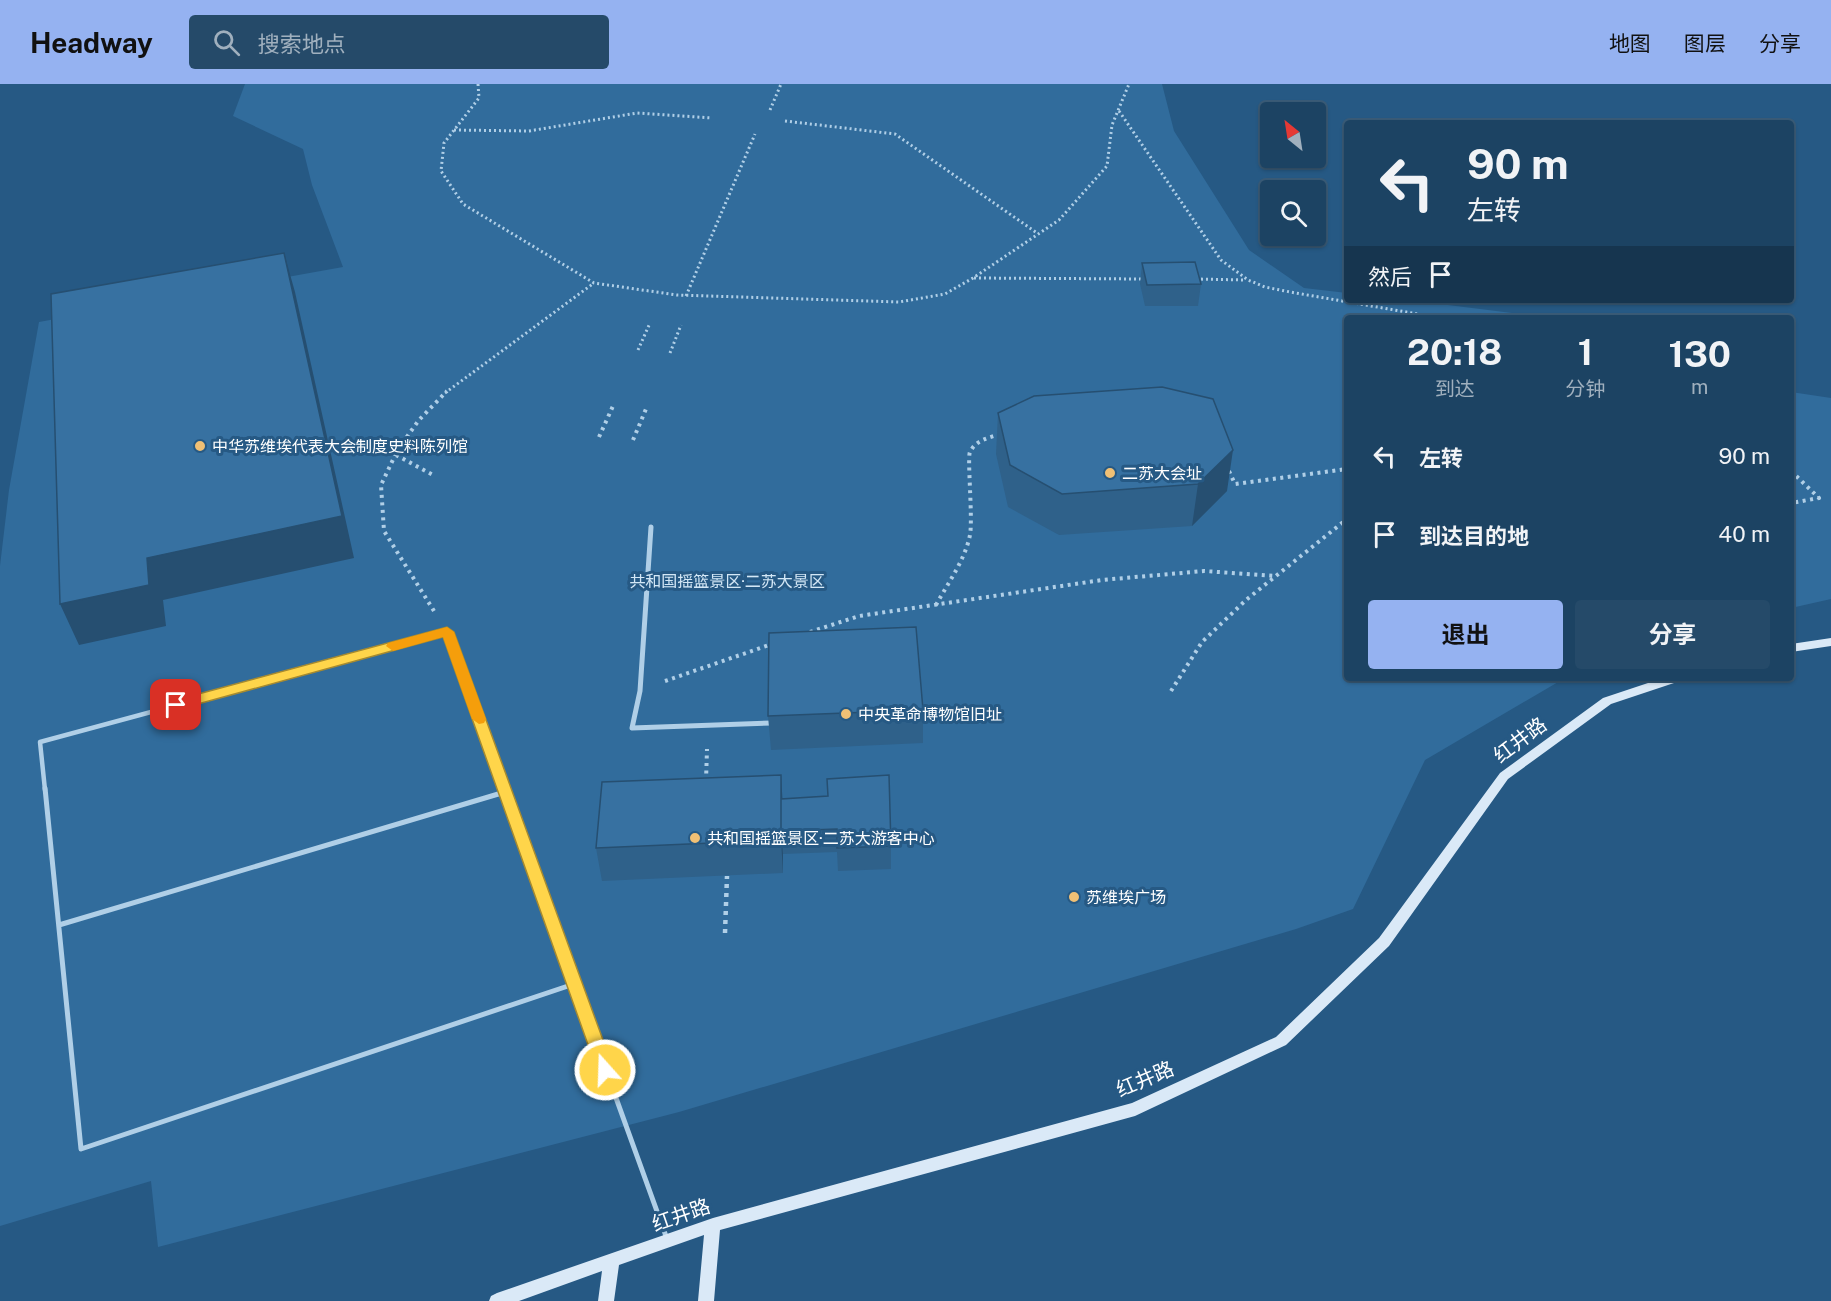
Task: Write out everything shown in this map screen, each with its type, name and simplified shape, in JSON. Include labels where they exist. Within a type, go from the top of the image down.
[{"type":"main road","points":[[1794,648],[1831,642]]},
{"type":"main road","name":"红井路","points":[[497,1301],[713,1225],[1135,1109],[1281,1041],[1384,942],[1504,776],[1607,701],[1667,681]]},
{"type":"main road","points":[[706,1301],[713,1225]]},
{"type":"main road","points":[[606,1301],[612,1261]]},
{"type":"street","points":[[651,527],[640,691],[632,728],[772,723]]},
{"type":"lane","points":[[574,984],[81,1149],[40,742],[447,632],[668,1242]]},
{"type":"lane","points":[[59,925],[505,792]]},
{"type":"path","points":[[478,84],[478,98],[444,143],[441,171],[463,204],[594,283],[686,296],[899,302],[945,294],[973,278],[1059,220],[1107,166],[1112,125],[1129,84]]},
{"type":"path","points":[[770,110],[781,84]]},
{"type":"path","points":[[1118,111],[1170,183],[1221,260],[1248,280],[1265,287],[1344,301]]},
{"type":"path","points":[[454,130],[529,130],[637,113],[712,118]]},
{"type":"path","points":[[785,121],[895,134],[1037,233]]},
{"type":"path","points":[[686,296],[755,134]]},
{"type":"path","points":[[973,278],[1144,279]]},
{"type":"path","points":[[1190,279],[1248,280]]},
{"type":"path","points":[[447,632],[384,531],[381,485],[396,454],[419,420],[445,393],[594,283]]},
{"type":"path","points":[[1354,303],[1424,315]]},
{"type":"path","points":[[638,350],[650,323]]},
{"type":"path","points":[[670,353],[681,325]]},
{"type":"path","points":[[599,437],[613,406]]},
{"type":"path","points":[[633,440],[646,409]]},
{"type":"path","points":[[936,605],[969,541],[972,473],[968,455],[976,442],[1003,433]]},
{"type":"path","points":[[396,454],[433,475]]},
{"type":"path","points":[[1226,466],[1234,484],[1344,469]]},
{"type":"path","points":[[1794,474],[1819,498],[1794,502]]},
{"type":"path","points":[[1171,691],[1202,642],[1276,576],[1344,521]]},
{"type":"path","points":[[805,634],[860,616],[1102,580],[1204,571],[1276,576]]},
{"type":"path","points":[[640,691],[686,672],[773,644]]},
{"type":"path","points":[[706,790],[707,726]]},
{"type":"path","points":[[725,933],[727,876]]},
{"type":"green space","name":"共和国摇篮景区·二苏大景区","points":[[245,84],[1162,84],[1174,131],[1249,250],[1304,288],[1344,293],[1344,303],[1432,303],[1528,315],[1344,315],[1344,681],[1560,681],[1425,760],[1353,909],[1296,929],[679,1112],[158,1247],[151,1181],[0,1226],[0,566],[9,490],[39,322],[343,267],[312,185],[303,149],[233,116]]},
{"type":"green space","points":[[1794,392],[1831,398],[1831,599],[1794,607]]},
{"type":"building","name":"中华苏维埃代表大会制度史料陈列馆","points":[[284,253],[342,516],[147,558],[149,585],[60,604],[51,294]]},
{"type":"building","points":[[1195,262],[1201,284],[1147,285],[1142,263]]},
{"type":"building","points":[[1162,387],[1213,399],[1233,450],[1198,484],[1062,494],[1010,465],[998,413],[1034,396]]},
{"type":"building","points":[[916,627],[923,710],[768,716],[769,633]]},
{"type":"building","points":[[781,775],[781,840],[596,848],[602,782]]},
{"type":"building","points":[[889,775],[891,846],[837,848],[837,829],[781,831],[781,799],[828,796],[827,779]]},
{"type":"slow traffic","points":[[393,646],[447,632],[479,719]]},
{"type":"place","name":"中华苏维埃代表大会制度史料陈列馆","points":[[200,446]]},
{"type":"place","name":"二苏大会址","points":[[1110,473]]},
{"type":"place","name":"中央革命博物馆旧址","points":[[846,714]]},
{"type":"place","name":"共和国摇篮景区·二苏大游客中心","points":[[695,838]]},
{"type":"place","name":"苏维埃广场","points":[[1074,897]]},
{"type":"route","points":[[176,705],[447,632],[605,1070]]}]
